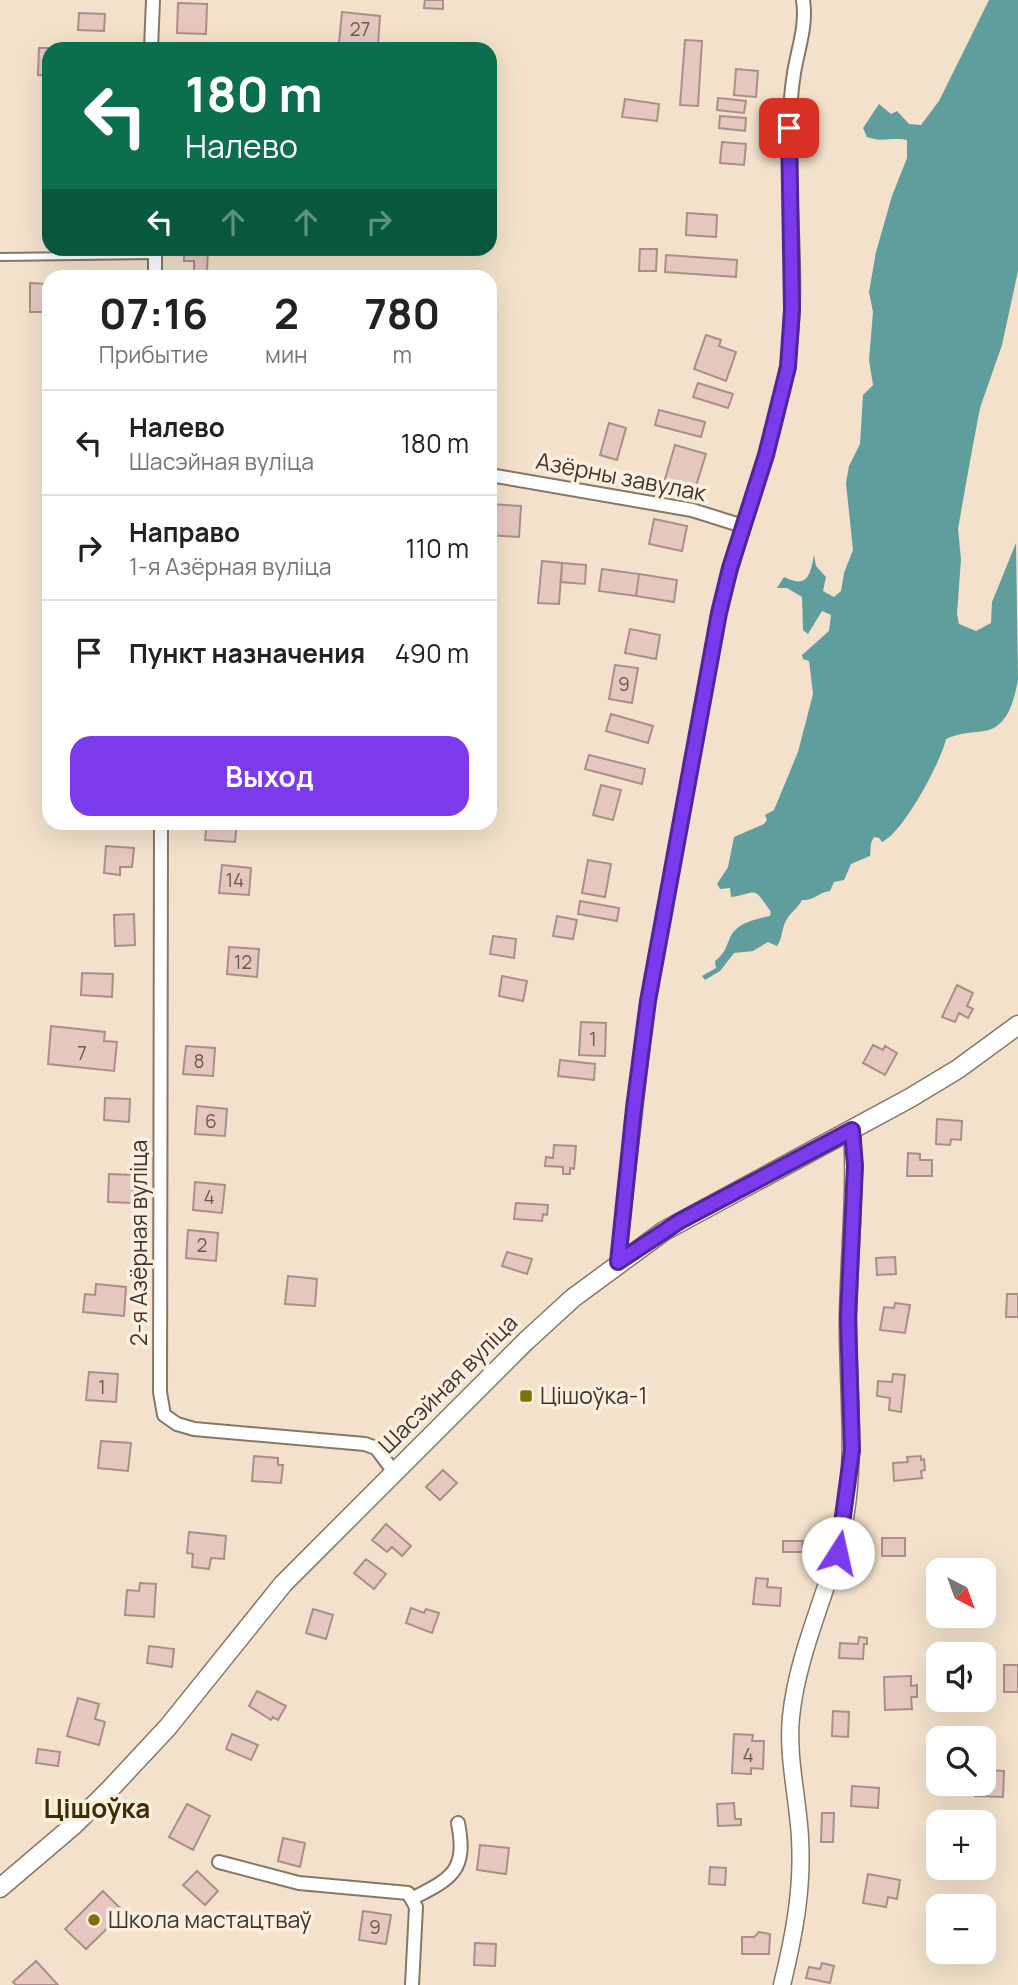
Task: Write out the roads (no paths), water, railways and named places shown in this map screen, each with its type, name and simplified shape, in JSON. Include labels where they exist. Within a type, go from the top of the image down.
[{"type":"main road","name":"Шасэйная вуліца","points":[[0,1888],[74,1825],[168,1727],[283,1584],[526,1341],[573,1298],[618,1262],[680,1221],[852,1130],[958,1069],[1017,1026]]},
{"type":"street","points":[[151,42],[153,0]]},
{"type":"street","points":[[618,1262],[650,988],[719,613],[777,416],[792,334],[789,128],[795,71],[805,29],[803,0]]},
{"type":"street","name":"Азёрны завулак","points":[[497,476],[692,510],[743,526]]},
{"type":"street","name":"2-я Азёрная вуліца","points":[[161,830],[160,1392],[164,1415],[177,1424],[194,1429],[365,1444],[376,1448],[394,1472]]},
{"type":"street","points":[[782,1985],[797,1921],[801,1866],[793,1786],[791,1717],[799,1674],[838,1553],[850,1474],[852,1431],[848,1317],[855,1166],[852,1130]]},
{"type":"street","points":[[413,1898],[455,1872],[460,1855],[458,1823]]},
{"type":"street","points":[[219,1862],[299,1883],[408,1894],[413,1898],[416,1915],[412,1985]]},
{"type":"lane","points":[[0,257],[42,256]]},
{"type":"water","points":[[989,0],[1018,0],[1018,271],[1002,345],[980,408],[970,461],[958,529],[961,559],[957,614],[959,624],[976,631],[991,623],[992,602],[1016,543],[1018,680],[1014,696],[1009,712],[999,725],[946,739],[929,779],[900,825],[882,842],[874,837],[870,856],[851,864],[844,880],[834,882],[830,891],[802,900],[785,922],[777,946],[768,942],[753,951],[734,953],[720,971],[705,980],[702,976],[716,968],[715,961],[737,929],[747,922],[770,916],[771,912],[761,897],[754,892],[731,897],[730,888],[720,889],[717,884],[728,867],[734,837],[764,824],[767,820],[765,815],[774,810],[798,752],[813,694],[809,661],[803,659],[802,655],[829,631],[831,615],[822,611],[808,634],[803,630],[802,597],[787,588],[777,588],[784,577],[803,581],[809,574],[814,555],[816,566],[826,577],[823,591],[834,597],[841,591],[844,573],[853,550],[846,483],[849,466],[860,444],[863,395],[873,385],[869,360],[873,312],[869,292],[876,252],[892,196],[907,158],[907,140],[873,139],[867,137],[863,128],[879,104],[891,114],[897,111],[909,124],[921,125],[939,101]]},
{"type":"place","name":"Цішоўка-1","points":[[526,1396]]},
{"type":"place","name":"Школа мастацтваў","points":[[94,1920]]},
{"type":"district","name":"Цішоўка","points":[[97,1809]]}]
